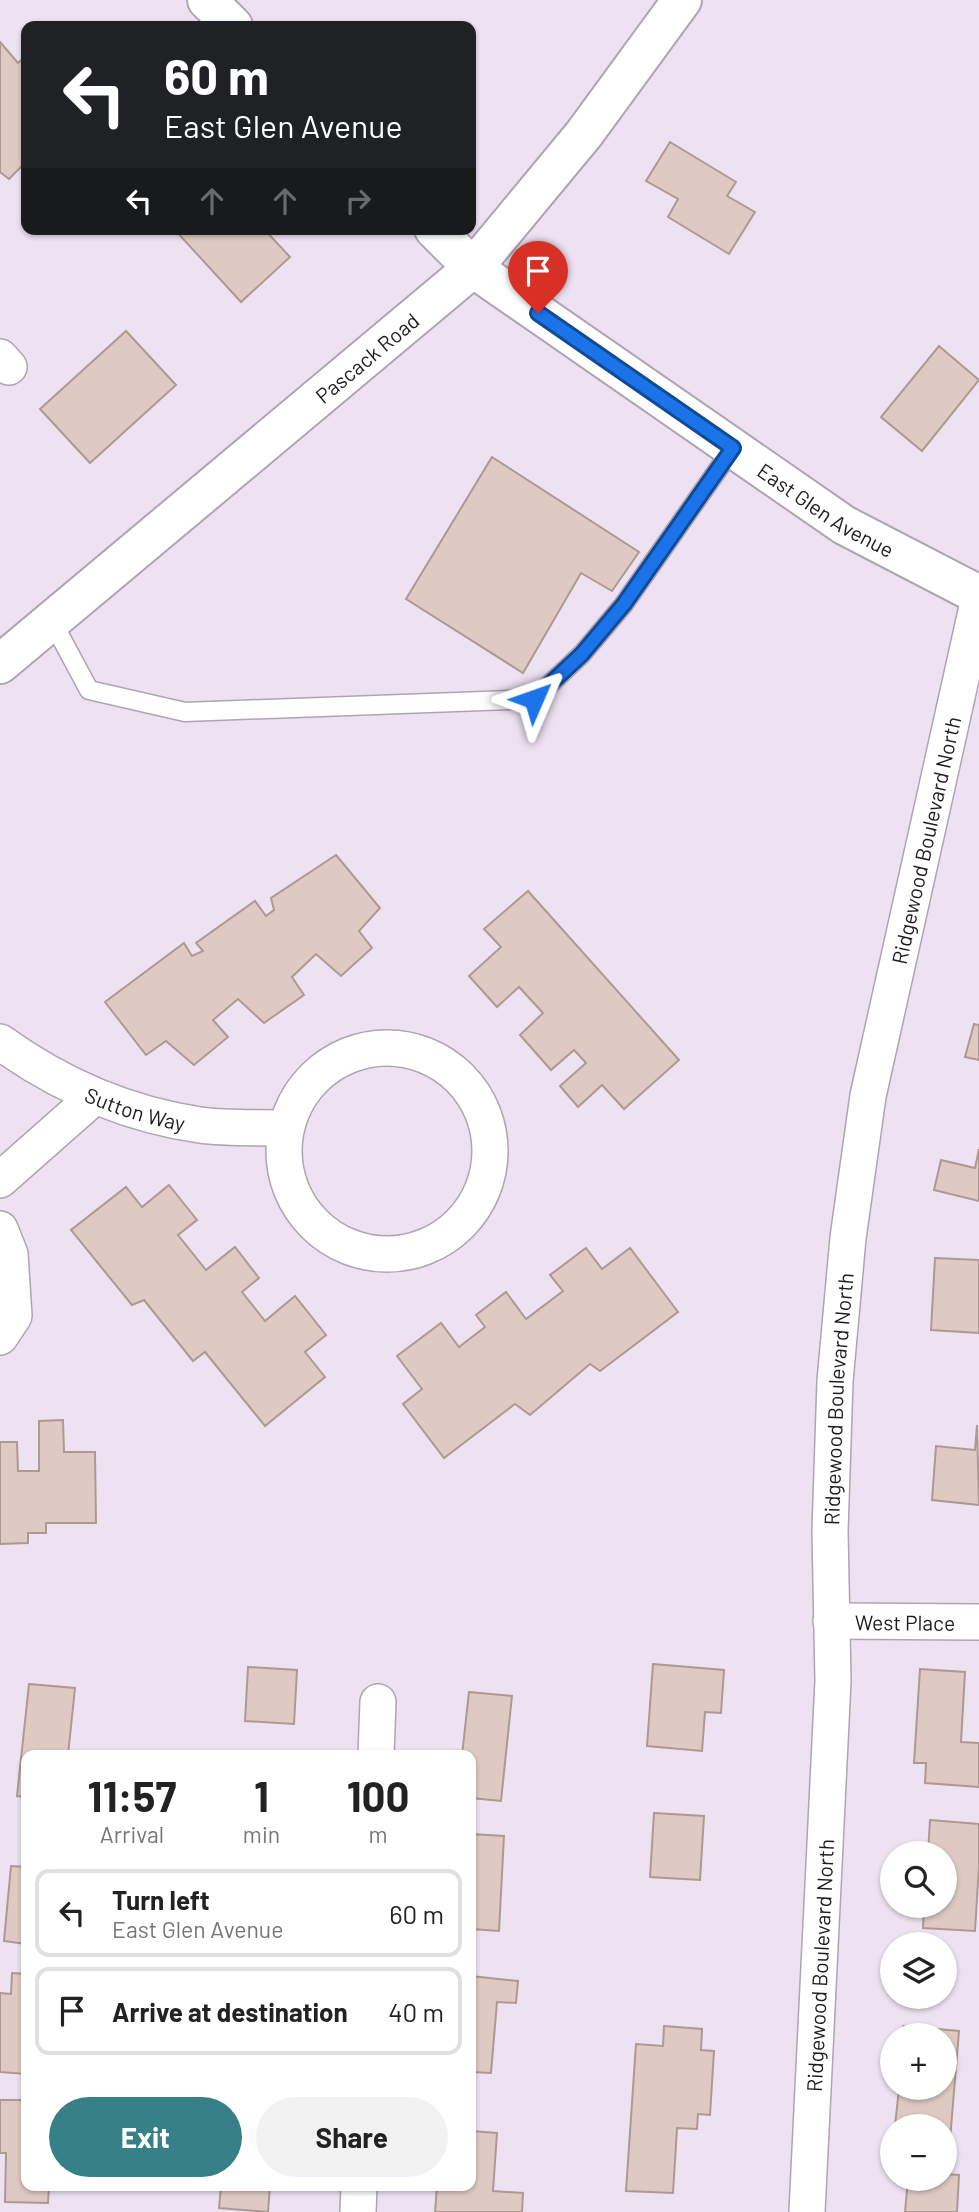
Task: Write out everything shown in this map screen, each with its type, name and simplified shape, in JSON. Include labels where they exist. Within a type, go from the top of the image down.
[{"type":"street","points":[[207,0],[228,21]]},
{"type":"street","name":"Pascack Road","points":[[0,664],[473,268],[584,134],[682,0]]},
{"type":"street","name":"East Glen Avenue","points":[[440,235],[473,268],[844,525],[979,596]]},
{"type":"street","name":"Ridgewood Boulevard North","points":[[807,2212],[833,1681],[830,1531],[835,1381],[848,1238],[866,1109],[979,596]]},
{"type":"street","name":"Sutton Way","points":[[0,1042],[35,1067],[94,1097],[151,1116],[203,1126],[286,1128]]},
{"type":"street","points":[[392,1047],[427,1055],[457,1074],[465,1084],[479,1103],[490,1137],[489,1173],[475,1206],[454,1230],[427,1247],[395,1254],[363,1252],[333,1239],[309,1219],[292,1191],[289,1180],[284,1160],[286,1128],[300,1095],[324,1069],[356,1052],[392,1047]]},
{"type":"street","points":[[0,1180],[94,1097]]},
{"type":"street","points":[[0,1229],[10,1254],[14,1316],[0,1337]]},
{"type":"street","name":"West Place","points":[[831,1621],[979,1622]]},
{"type":"street","points":[[376,1750],[378,1702]]},
{"type":"street","points":[[358,2212],[359,2191]]},
{"type":"lane","points":[[52,621],[89,690],[185,712],[534,699],[582,654],[624,604],[733,448]]},
{"type":"building","points":[[0,42],[18,63],[21,60],[21,167],[9,179],[0,172]]},
{"type":"building","points":[[670,142],[736,182],[727,196],[755,212],[729,254],[668,217],[678,199],[646,181]]},
{"type":"building","points":[[180,235],[270,235],[290,257],[241,302]]},
{"type":"building","points":[[126,331],[176,385],[90,463],[40,409]]},
{"type":"building","points":[[939,346],[979,380],[922,451],[881,417]]},
{"type":"building","points":[[492,457],[639,552],[612,591],[581,573],[523,673],[406,599]]},
{"type":"building","points":[[336,855],[380,908],[359,931],[372,948],[341,976],[316,954],[292,977],[304,995],[264,1023],[238,999],[213,1020],[228,1037],[194,1065],[166,1041],[146,1055],[105,1002],[184,943],[192,956],[203,951],[196,943],[255,901],[266,916],[274,910],[271,898]]},
{"type":"building","points":[[528,891],[679,1060],[624,1109],[602,1085],[578,1107],[560,1086],[586,1063],[574,1050],[551,1070],[520,1035],[543,1013],[519,987],[497,1007],[469,976],[501,947],[484,929]]},
{"type":"building","points":[[974,1024],[979,1025],[979,1060],[965,1057]]},
{"type":"building","points":[[979,1149],[979,1201],[934,1190],[941,1160],[975,1168]]},
{"type":"building","points":[[169,1185],[197,1220],[178,1235],[206,1270],[235,1247],[259,1278],[242,1292],[265,1321],[295,1296],[326,1335],[305,1352],[325,1377],[265,1426],[205,1352],[193,1361],[144,1300],[132,1305],[71,1230],[126,1187],[142,1207]]},
{"type":"building","points":[[586,1248],[602,1269],[630,1248],[678,1312],[600,1371],[590,1364],[530,1415],[515,1404],[444,1458],[403,1404],[422,1389],[397,1356],[441,1323],[459,1347],[485,1327],[476,1315],[506,1292],[526,1319],[563,1291],[550,1275]]},
{"type":"building","points":[[935,1258],[979,1260],[979,1333],[931,1330]]},
{"type":"building","points":[[63,1420],[64,1452],[95,1452],[96,1523],[46,1523],[46,1533],[28,1533],[28,1543],[0,1544],[0,1442],[17,1442],[18,1471],[39,1471],[39,1421]]},
{"type":"building","points":[[977,1425],[979,1505],[932,1500],[936,1446],[975,1450]]},
{"type":"building","points":[[653,1664],[724,1670],[721,1713],[705,1712],[702,1751],[647,1746]]},
{"type":"building","points":[[248,1667],[297,1670],[294,1724],[245,1721]]},
{"type":"building","points":[[920,1669],[965,1672],[961,1742],[979,1743],[979,1787],[925,1783],[926,1763],[914,1763]]},
{"type":"building","points":[[29,1684],[75,1688],[69,1750],[22,1750]]},
{"type":"building","points":[[469,1692],[512,1696],[501,1801],[476,1798],[476,1750],[463,1750]]},
{"type":"building","points":[[21,1759],[21,1796],[17,1796]]},
{"type":"building","points":[[654,1813],[704,1816],[700,1880],[650,1877]]},
{"type":"building","points":[[930,1820],[979,1824],[975,1931],[923,1928],[923,1918],[957,1918],[957,1841],[929,1841]]},
{"type":"building","points":[[476,1834],[504,1836],[499,1931],[476,1929]]},
{"type":"building","points":[[11,1866],[21,1867],[21,1943],[4,1941]]},
{"type":"building","points":[[12,1973],[21,1974],[21,2074],[0,2072],[0,1993],[11,1994]]},
{"type":"building","points":[[476,1977],[518,1981],[516,2003],[497,2002],[491,2073],[476,2072]]},
{"type":"building","points":[[664,2026],[702,2029],[701,2050],[714,2051],[710,2115],[698,2114],[697,2129],[677,2128],[673,2193],[626,2191],[636,2044],[663,2046]]},
{"type":"building","points":[[0,2100],[21,2100],[21,2191],[49,2191],[48,2203],[5,2202],[6,2153],[0,2153]]},
{"type":"building","points":[[898,2100],[953,2100],[952,2114],[896,2114]]},
{"type":"building","points":[[476,2131],[497,2133],[493,2191],[523,2193],[522,2212],[435,2212],[437,2191],[476,2191]]},
{"type":"building","points":[[959,2175],[957,2212],[905,2212],[907,2191],[957,2191]]},
{"type":"building","points":[[221,2191],[270,2191],[268,2212],[219,2208]]},
{"type":"route","points":[[534,699],[582,654],[624,604],[733,448],[538,313]]}]
